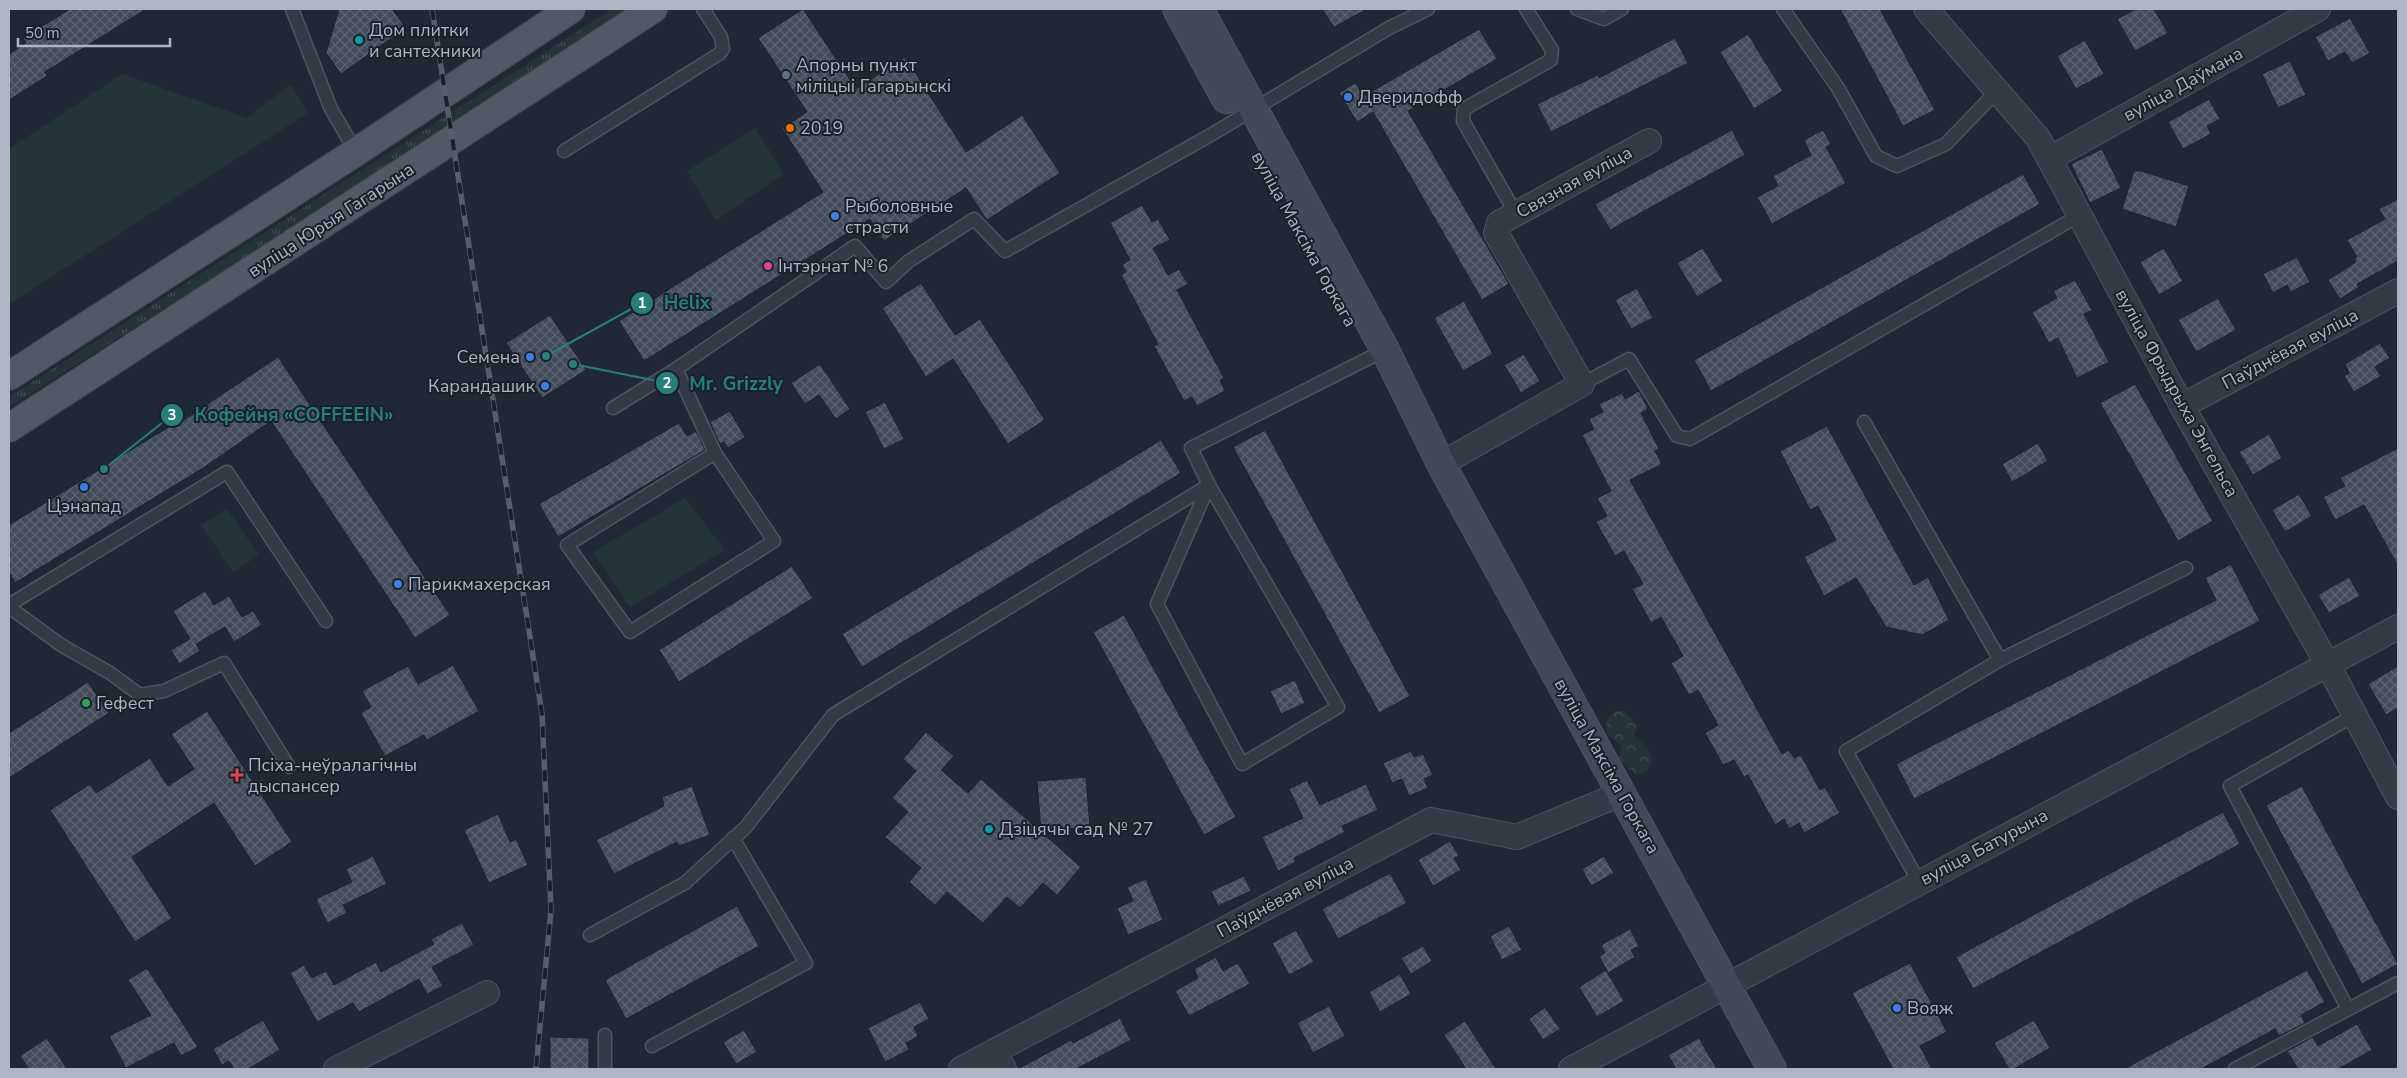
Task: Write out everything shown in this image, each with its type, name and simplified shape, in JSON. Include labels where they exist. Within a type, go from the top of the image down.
[{"type":"main road","points":[[9,376],[356,152],[571,9]]},
{"type":"main road","name":"вуліца Юрыя Гагарына","points":[[9,428],[653,9]]},
{"type":"street","name":"вуліца Максіма Горкага","points":[[1177,9],[1245,113],[1377,353],[1442,464],[1772,1069]]},
{"type":"street","name":"вуліца Максіма Горкага","points":[[1199,9],[1245,113]]},
{"type":"street","name":"вуліца Фрыдрыха Энгельса","points":[[1926,9],[2038,138],[2182,406],[2328,665],[2398,798]]},
{"type":"street","name":"вуліца Даўмана","points":[[2049,159],[2318,9]]},
{"type":"street","name":"Связная вуліца","points":[[1507,219],[1649,140]]},
{"type":"street","points":[[1442,464],[1582,384],[1496,233],[1507,219]]},
{"type":"street","name":"Паўднёвая вуліца","points":[[2182,406],[2398,291]]},
{"type":"street","name":"вуліца Батурына","points":[[1572,1069],[1918,882],[2398,627]]},
{"type":"street","name":"Паўднёвая вуліца","points":[[961,1069],[999,1060],[1431,820],[1517,837],[1623,793]]},
{"type":"street","points":[[336,1069],[488,993]]},
{"type":"lane","points":[[292,9],[331,109],[356,152]]},
{"type":"lane","points":[[564,151],[719,54],[723,48],[721,38],[704,9]]},
{"type":"lane","points":[[613,408],[676,370],[855,246],[886,282],[909,261],[974,219],[1005,251],[1389,28],[1428,9]]},
{"type":"lane","points":[[1507,219],[1463,121],[1464,109],[1551,60],[1552,50],[1526,9]]},
{"type":"lane","points":[[1578,9],[1604,19],[1622,9]]},
{"type":"lane","points":[[1783,9],[1838,88],[1876,156],[1897,166],[1946,144],[1998,90]]},
{"type":"lane","points":[[1582,384],[1630,359],[1677,436],[1690,438],[2080,215]]},
{"type":"lane","points":[[1209,485],[1157,604],[1242,764],[1338,707],[1209,485],[1191,448],[1377,353]]},
{"type":"lane","points":[[676,370],[715,453],[774,541],[630,632],[567,545],[715,453]]},
{"type":"lane","points":[[1864,422],[2000,660]]},
{"type":"lane","points":[[289,767],[224,663],[164,692],[140,695],[110,673],[60,645],[9,606],[227,472],[326,621]]},
{"type":"lane","points":[[590,935],[685,883],[746,827],[833,715],[1209,485]]},
{"type":"lane","points":[[1918,882],[1846,751],[2000,660],[2186,568]]},
{"type":"lane","points":[[2348,1010],[2230,786],[2355,715]]},
{"type":"lane","points":[[652,1046],[806,963],[733,838]]},
{"type":"lane","points":[[2234,1069],[2398,983]]},
{"type":"lane","points":[[605,1035],[605,1069]]},
{"type":"green space","points":[[612,9],[634,9],[464,120],[9,407],[9,397]]},
{"type":"green space","points":[[122,74],[247,118],[291,84],[308,113],[9,304],[9,149]]},
{"type":"green space","points":[[755,128],[784,174],[716,220],[687,171]]},
{"type":"green space","points":[[685,498],[725,550],[630,607],[593,552]]},
{"type":"green space","points":[[227,509],[259,555],[233,572],[201,525]]},
{"type":"green space","points":[[1614,711],[1624,711],[1638,725],[1634,735],[1648,749],[1652,760],[1646,772],[1636,774],[1619,758],[1622,746],[1607,734],[1606,721]]},
{"type":"building","points":[[70,9],[146,9],[45,72],[47,76],[9,100],[9,54],[26,43],[23,38]]},
{"type":"building","name":"Дом плитки и сантехники","points":[[339,9],[392,9],[406,28],[341,74],[326,53]]},
{"type":"building","points":[[803,9],[856,89],[905,57],[966,152],[1022,115],[1060,173],[987,220],[966,188],[884,241],[870,219],[644,361],[619,321],[823,192],[782,128],[807,112],[758,38]]},
{"type":"building","points":[[1322,9],[1367,9],[1334,27]]},
{"type":"building","points":[[1840,9],[1880,9],[1935,110],[1903,126]]},
{"type":"building","points":[[2136,9],[2154,9],[2168,33],[2135,51],[2117,19]]},
{"type":"building","points":[[2350,18],[2370,53],[2352,63],[2345,52],[2328,61],[2315,37]]},
{"type":"building","points":[[1479,29],[1497,59],[1408,111],[1509,284],[1482,300],[1373,112],[1357,122],[1339,93],[1355,83],[1364,96]]},
{"type":"building","points":[[1748,34],[1783,91],[1754,109],[1720,52]]},
{"type":"building","points":[[1675,38],[1688,63],[1551,132],[1537,104],[1598,75],[1599,78]]},
{"type":"building","points":[[2085,40],[2104,74],[2076,89],[2057,56]]},
{"type":"building","points":[[2290,61],[2306,95],[2278,108],[2262,74]]},
{"type":"building","points":[[2209,99],[2220,119],[2207,126],[2211,134],[2183,149],[2168,122]]},
{"type":"building","points":[[1732,130],[1745,155],[1610,230],[1595,204]]},
{"type":"building","points":[[1823,130],[1831,144],[1826,147],[1846,183],[1772,224],[1757,197],[1778,186],[1773,176],[1811,155],[1804,140]]},
{"type":"building","points":[[2102,149],[2121,188],[2090,203],[2071,164]]},
{"type":"building","points":[[2134,171],[2141,171],[2189,186],[2176,227],[2122,209]]},
{"type":"building","points":[[2023,174],[2040,204],[1711,391],[1694,360]]},
{"type":"building","points":[[2398,199],[2398,261],[2357,284],[2359,287],[2340,299],[2328,280],[2356,262],[2354,259],[2357,257],[2347,240],[2385,219],[2379,209]]},
{"type":"building","points":[[1142,205],[1152,222],[1158,219],[1170,240],[1153,248],[1168,275],[1179,269],[1188,284],[1177,290],[1224,378],[1220,380],[1225,391],[1197,406],[1192,397],[1184,401],[1154,346],[1158,344],[1121,275],[1126,272],[1122,265],[1130,260],[1110,223]]},
{"type":"building","points":[[1703,248],[1723,281],[1697,297],[1677,263]]},
{"type":"building","points":[[2164,248],[2183,281],[2159,295],[2140,262]]},
{"type":"building","points":[[2297,257],[2310,282],[2291,292],[2287,285],[2273,293],[2263,274]]},
{"type":"building","points":[[2075,280],[2092,310],[2084,314],[2109,362],[2077,378],[2058,338],[2049,343],[2032,312],[2057,298],[2053,291]]},
{"type":"building","points":[[921,283],[955,335],[980,319],[1045,420],[1008,444],[953,359],[926,377],[882,308]]},
{"type":"building","points":[[1637,288],[1653,318],[1631,329],[1615,300]]},
{"type":"building","points":[[2218,298],[2236,330],[2196,352],[2178,320]]},
{"type":"building","points":[[1464,301],[1493,354],[1463,371],[1434,318]]},
{"type":"building","points":[[550,315],[586,370],[542,398],[506,343]]},
{"type":"building","points":[[2380,343],[2390,358],[2375,367],[2381,376],[2354,392],[2344,376],[2349,373],[2345,364]]},
{"type":"building","points":[[1524,354],[1540,381],[1521,393],[1504,365]]},
{"type":"building","points":[[278,357],[450,615],[415,638],[271,421],[203,468],[15,583],[9,572],[9,525],[175,423],[176,425]]},
{"type":"building","points":[[820,364],[850,409],[836,419],[819,395],[805,404],[791,383]]},
{"type":"building","points":[[2135,384],[2213,521],[2178,541],[2100,403]]},
{"type":"building","points":[[1639,391],[1648,409],[1641,413],[1659,449],[1655,451],[1662,464],[1630,480],[1782,754],[1789,750],[1794,758],[1801,755],[1820,790],[1825,787],[1840,813],[1804,833],[1799,823],[1789,829],[1784,819],[1775,825],[1748,775],[1744,777],[1734,760],[1723,765],[1705,733],[1718,725],[1698,690],[1689,695],[1671,663],[1683,656],[1661,617],[1651,623],[1632,589],[1643,584],[1624,551],[1615,556],[1596,522],[1607,516],[1597,498],[1611,491],[1582,435],[1594,429],[1589,419],[1603,412],[1599,404],[1622,393],[1625,399]]},
{"type":"building","points":[[885,402],[904,439],[884,449],[865,412]]},
{"type":"building","points":[[730,411],[745,437],[728,448],[724,442],[720,444],[710,422]]},
{"type":"building","points":[[679,423],[687,436],[696,431],[705,450],[558,537],[539,504]]},
{"type":"building","points":[[1827,426],[1914,585],[1928,577],[1949,620],[1922,635],[1886,627],[1856,578],[1824,596],[1804,557],[1836,540],[1818,506],[1810,510],[1780,451]]},
{"type":"building","points":[[1265,430],[1410,696],[1379,713],[1233,447]]},
{"type":"building","points":[[2269,434],[2282,458],[2253,475],[2239,452]]},
{"type":"building","points":[[1161,440],[1181,473],[862,667],[842,634]]},
{"type":"building","points":[[2038,443],[2048,461],[2012,482],[2002,464]]},
{"type":"building","points":[[2398,448],[2398,566],[2364,505],[2335,520],[2323,497],[2345,486],[2340,478]]},
{"type":"building","points":[[2299,494],[2312,516],[2285,532],[2272,510]]},
{"type":"building","points":[[2231,564],[2260,621],[1914,799],[1896,764],[2216,600],[2205,578]]},
{"type":"building","points":[[792,566],[813,598],[679,682],[659,650]]},
{"type":"building","points":[[2349,577],[2360,596],[2329,613],[2318,595]]},
{"type":"building","points":[[205,591],[214,605],[229,596],[242,617],[253,611],[262,625],[234,642],[225,627],[196,644],[200,651],[179,664],[171,650],[190,639],[173,611]]},
{"type":"building","points":[[1124,615],[1236,817],[1204,835],[1093,632]]},
{"type":"building","points":[[453,665],[479,711],[427,740],[424,735],[385,756],[361,713],[371,707],[362,691],[408,666],[418,684]]},
{"type":"building","points":[[2398,666],[2398,708],[2386,715],[2368,684]]},
{"type":"building","points":[[1295,680],[1305,703],[1281,714],[1270,691]]},
{"type":"building","points":[[88,682],[109,713],[9,778],[9,733]]},
{"type":"building","points":[[207,711],[292,842],[255,866],[214,803],[132,857],[172,918],[135,942],[50,810],[90,784],[96,793],[150,758],[168,786],[194,769],[171,734]]},
{"type":"building","name":"Дзіцячы сад № 27","points":[[926,732],[954,756],[941,770],[968,793],[981,779],[1081,867],[1057,895],[1043,883],[1020,908],[1007,897],[983,923],[947,892],[935,905],[909,882],[921,868],[885,837],[908,812],[892,798],[916,771],[903,759]]},
{"type":"building","points":[[1411,751],[1414,757],[1423,754],[1433,775],[1424,779],[1428,788],[1409,796],[1402,779],[1392,783],[1383,763]]},
{"type":"building","points":[[1086,777],[1090,827],[1041,831],[1037,781]]},
{"type":"building","points":[[1307,780],[1320,805],[1366,784],[1378,810],[1342,826],[1345,832],[1294,858],[1296,862],[1278,871],[1262,837],[1303,818],[1289,789]]},
{"type":"building","points":[[692,786],[710,835],[679,846],[677,842],[614,874],[596,840],[664,806],[662,797]]},
{"type":"building","points":[[2302,786],[2398,964],[2362,984],[2266,805]]},
{"type":"building","points":[[2223,812],[2240,844],[1973,989],[1956,957]]},
{"type":"building","points":[[498,814],[510,842],[516,839],[528,865],[489,883],[464,830]]},
{"type":"building","points":[[1450,841],[1459,856],[1454,858],[1461,870],[1433,886],[1418,860]]},
{"type":"building","points":[[373,856],[387,884],[343,905],[347,913],[327,923],[316,899],[352,882],[346,869]]},
{"type":"building","points":[[1604,856],[1614,873],[1591,886],[1582,869]]},
{"type":"building","points":[[1390,873],[1407,903],[1338,939],[1322,909]]},
{"type":"building","points":[[1244,876],[1251,891],[1218,906],[1211,891]]},
{"type":"building","points":[[1146,879],[1163,920],[1128,935],[1117,908],[1133,901],[1127,887]]},
{"type":"building","points":[[737,906],[759,946],[626,1019],[605,980]]},
{"type":"building","points":[[462,923],[474,945],[432,967],[443,986],[427,994],[419,979],[359,1012],[353,1003],[317,1022],[290,973],[304,965],[312,978],[326,971],[334,985],[376,962],[381,972],[434,944],[431,939]]},
{"type":"building","points":[[1509,926],[1522,950],[1502,960],[1490,936]]},
{"type":"building","points":[[1630,929],[1639,946],[1631,950],[1635,957],[1608,973],[1599,956],[1605,953],[1601,945]]},
{"type":"building","points":[[1296,930],[1314,962],[1289,975],[1272,943]]},
{"type":"building","points":[[1423,946],[1432,961],[1411,974],[1401,958]]},
{"type":"building","points":[[1216,957],[1223,971],[1238,963],[1250,984],[1189,1016],[1175,991],[1198,978],[1194,969]]},
{"type":"building","name":"Вояж","points":[[1910,963],[1947,1032],[1920,1046],[1932,1069],[1893,1069],[1852,993]]},
{"type":"building","points":[[147,968],[198,1047],[181,1056],[174,1043],[126,1068],[109,1036],[151,1015],[128,980]]},
{"type":"building","points":[[1606,970],[1624,1001],[1597,1017],[1579,987]]},
{"type":"building","points":[[2307,970],[2325,1002],[2301,1015],[2305,1023],[2279,1036],[2275,1029],[2201,1069],[2124,1069]]},
{"type":"building","points":[[1400,974],[1411,994],[1380,1012],[1369,992]]},
{"type":"building","points":[[920,1002],[929,1019],[914,1027],[918,1036],[906,1043],[909,1050],[885,1062],[868,1028]]},
{"type":"building","points":[[1329,1006],[1345,1036],[1313,1053],[1297,1023]]},
{"type":"building","points":[[1545,1007],[1560,1029],[1543,1040],[1529,1019]]},
{"type":"building","points":[[1120,1018],[1131,1040],[1076,1069],[1018,1069],[1071,1040],[1073,1043]]},
{"type":"building","points":[[263,1020],[280,1050],[248,1069],[234,1069],[229,1061],[222,1065],[213,1049]]},
{"type":"building","points":[[2034,1020],[2050,1048],[2014,1069],[2009,1069],[1994,1043]]},
{"type":"building","points":[[1465,1021],[1496,1069],[1466,1069],[1444,1035]]},
{"type":"building","points":[[2357,1024],[2372,1050],[2338,1069],[2298,1069],[2287,1051],[2313,1037],[2318,1046]]},
{"type":"building","points":[[744,1030],[757,1052],[736,1064],[723,1042]]},
{"type":"building","points":[[550,1037],[589,1038],[589,1069],[550,1069]]},
{"type":"building","points":[[47,1038],[67,1069],[29,1069],[20,1056]]},
{"type":"building","points":[[1699,1038],[1717,1069],[1676,1069],[1668,1055]]},
{"type":"railway","points":[[432,9],[542,714],[551,910],[536,1069]]},
{"type":"place","name":"Дом плитки и сантехники","points":[[359,40]]},
{"type":"place","name":"Апорны пункт міліцыі Гагарынскі","points":[[786,75]]},
{"type":"place","name":"Дверидофф","points":[[1348,97]]},
{"type":"place","name":"2019","points":[[790,128]]},
{"type":"place","name":"Рыболовные страсти","points":[[835,216]]},
{"type":"place","name":"Інтэрнат № 6","points":[[768,266]]},
{"type":"place","name":"Helix","points":[[546,356]]},
{"type":"place","name":"Семена","points":[[530,357]]},
{"type":"place","name":"Mr. Grizzly","points":[[573,364]]},
{"type":"place","name":"Карандашик","points":[[545,386]]},
{"type":"place","name":"Кофейня «COFFEEIN»","points":[[104,469]]},
{"type":"place","name":"Цэнапад","points":[[84,487]]},
{"type":"place","name":"Парикмахерская","points":[[398,584]]},
{"type":"place","name":"Гефест","points":[[86,703]]},
{"type":"place","name":"Псіха-неўралагічны дыспансер","points":[[237,775]]},
{"type":"place","name":"Дзіцячы сад № 27","points":[[989,829]]},
{"type":"place","name":"Вояж","points":[[1897,1008]]}]
